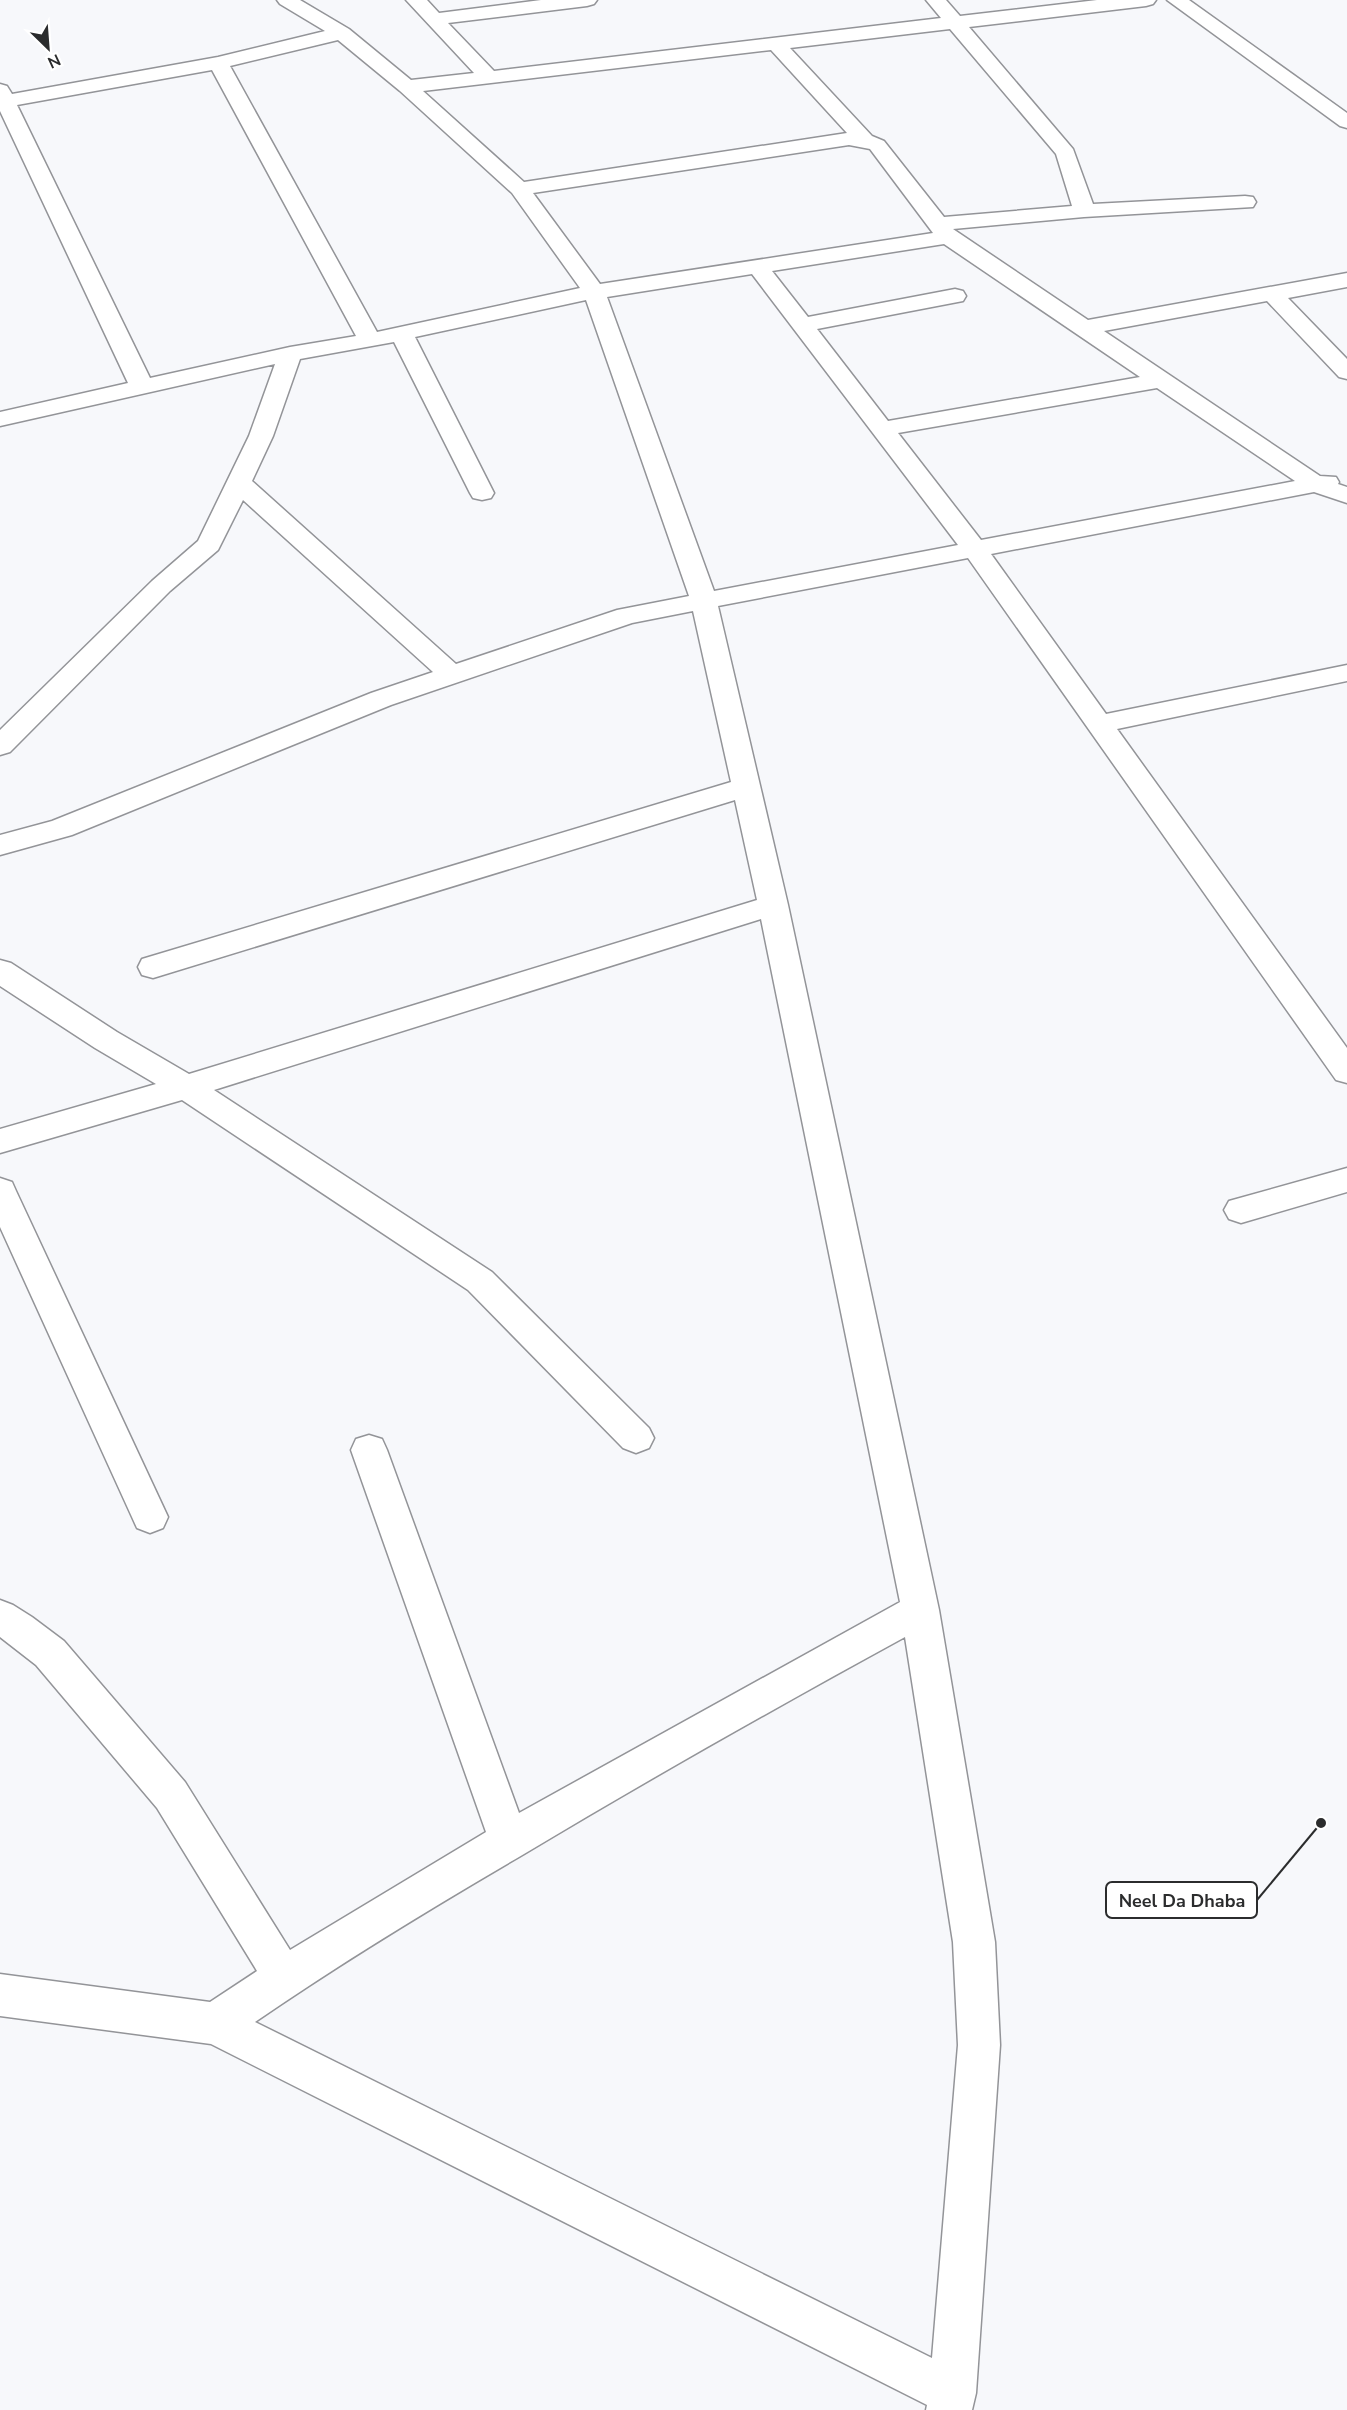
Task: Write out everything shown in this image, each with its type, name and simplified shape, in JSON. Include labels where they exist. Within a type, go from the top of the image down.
[{"type":"street","points":[[0,1995],[215,2024],[738,2288],[951,2401],[979,2045],[974,1942],[920,1610],[773,905],[704,601],[594,292],[519,189],[407,87],[342,33],[287,0]]},
{"type":"street","points":[[416,0],[489,78]]},
{"type":"street","points":[[434,20],[587,0]]},
{"type":"street","points":[[936,0],[1066,153],[1084,211]]},
{"type":"street","points":[[407,87],[1146,0]]},
{"type":"street","points":[[1178,0],[1347,122]]},
{"type":"street","points":[[142,387],[1,97],[218,63],[342,33]]},
{"type":"street","points":[[775,43],[865,140]]},
{"type":"street","points":[[218,63],[370,340]]},
{"type":"street","points":[[519,189],[849,139],[865,140],[877,145],[943,230],[1316,484],[1347,496]]},
{"type":"street","points":[[0,419],[290,354],[370,340],[594,292],[757,266],[943,230],[1084,211],[1245,202]]},
{"type":"street","points":[[757,266],[974,548],[1347,1072]]},
{"type":"street","points":[[1084,328],[1347,280]]},
{"type":"street","points":[[1271,293],[1347,372]]},
{"type":"street","points":[[803,325],[955,296]]},
{"type":"street","points":[[401,333],[482,493]]},
{"type":"street","points":[[0,746],[161,586],[209,545],[261,436],[290,354]]},
{"type":"street","points":[[882,429],[1161,380]]},
{"type":"street","points":[[0,845],[62,828],[370,703],[626,616],[1347,478]]},
{"type":"street","points":[[239,483],[452,675]]},
{"type":"street","points":[[1099,723],[1347,673]]},
{"type":"street","points":[[153,967],[747,787]]},
{"type":"street","points":[[0,1141],[186,1087],[773,905]]},
{"type":"street","points":[[0,970],[106,1040],[186,1087],[480,1281],[636,1438]]},
{"type":"street","points":[[1241,1210],[1347,1180]]},
{"type":"street","points":[[0,1191],[150,1516]]},
{"type":"street","points":[[369,1450],[509,1841]]},
{"type":"street","points":[[215,2024],[283,1977],[509,1841],[792,1678],[920,1610]]},
{"type":"street","points":[[0,1617],[20,1629],[50,1653],[171,1795],[283,1977]]},
{"type":"place","name":"Neel Da Dhaba","points":[[1321,1823]]}]
